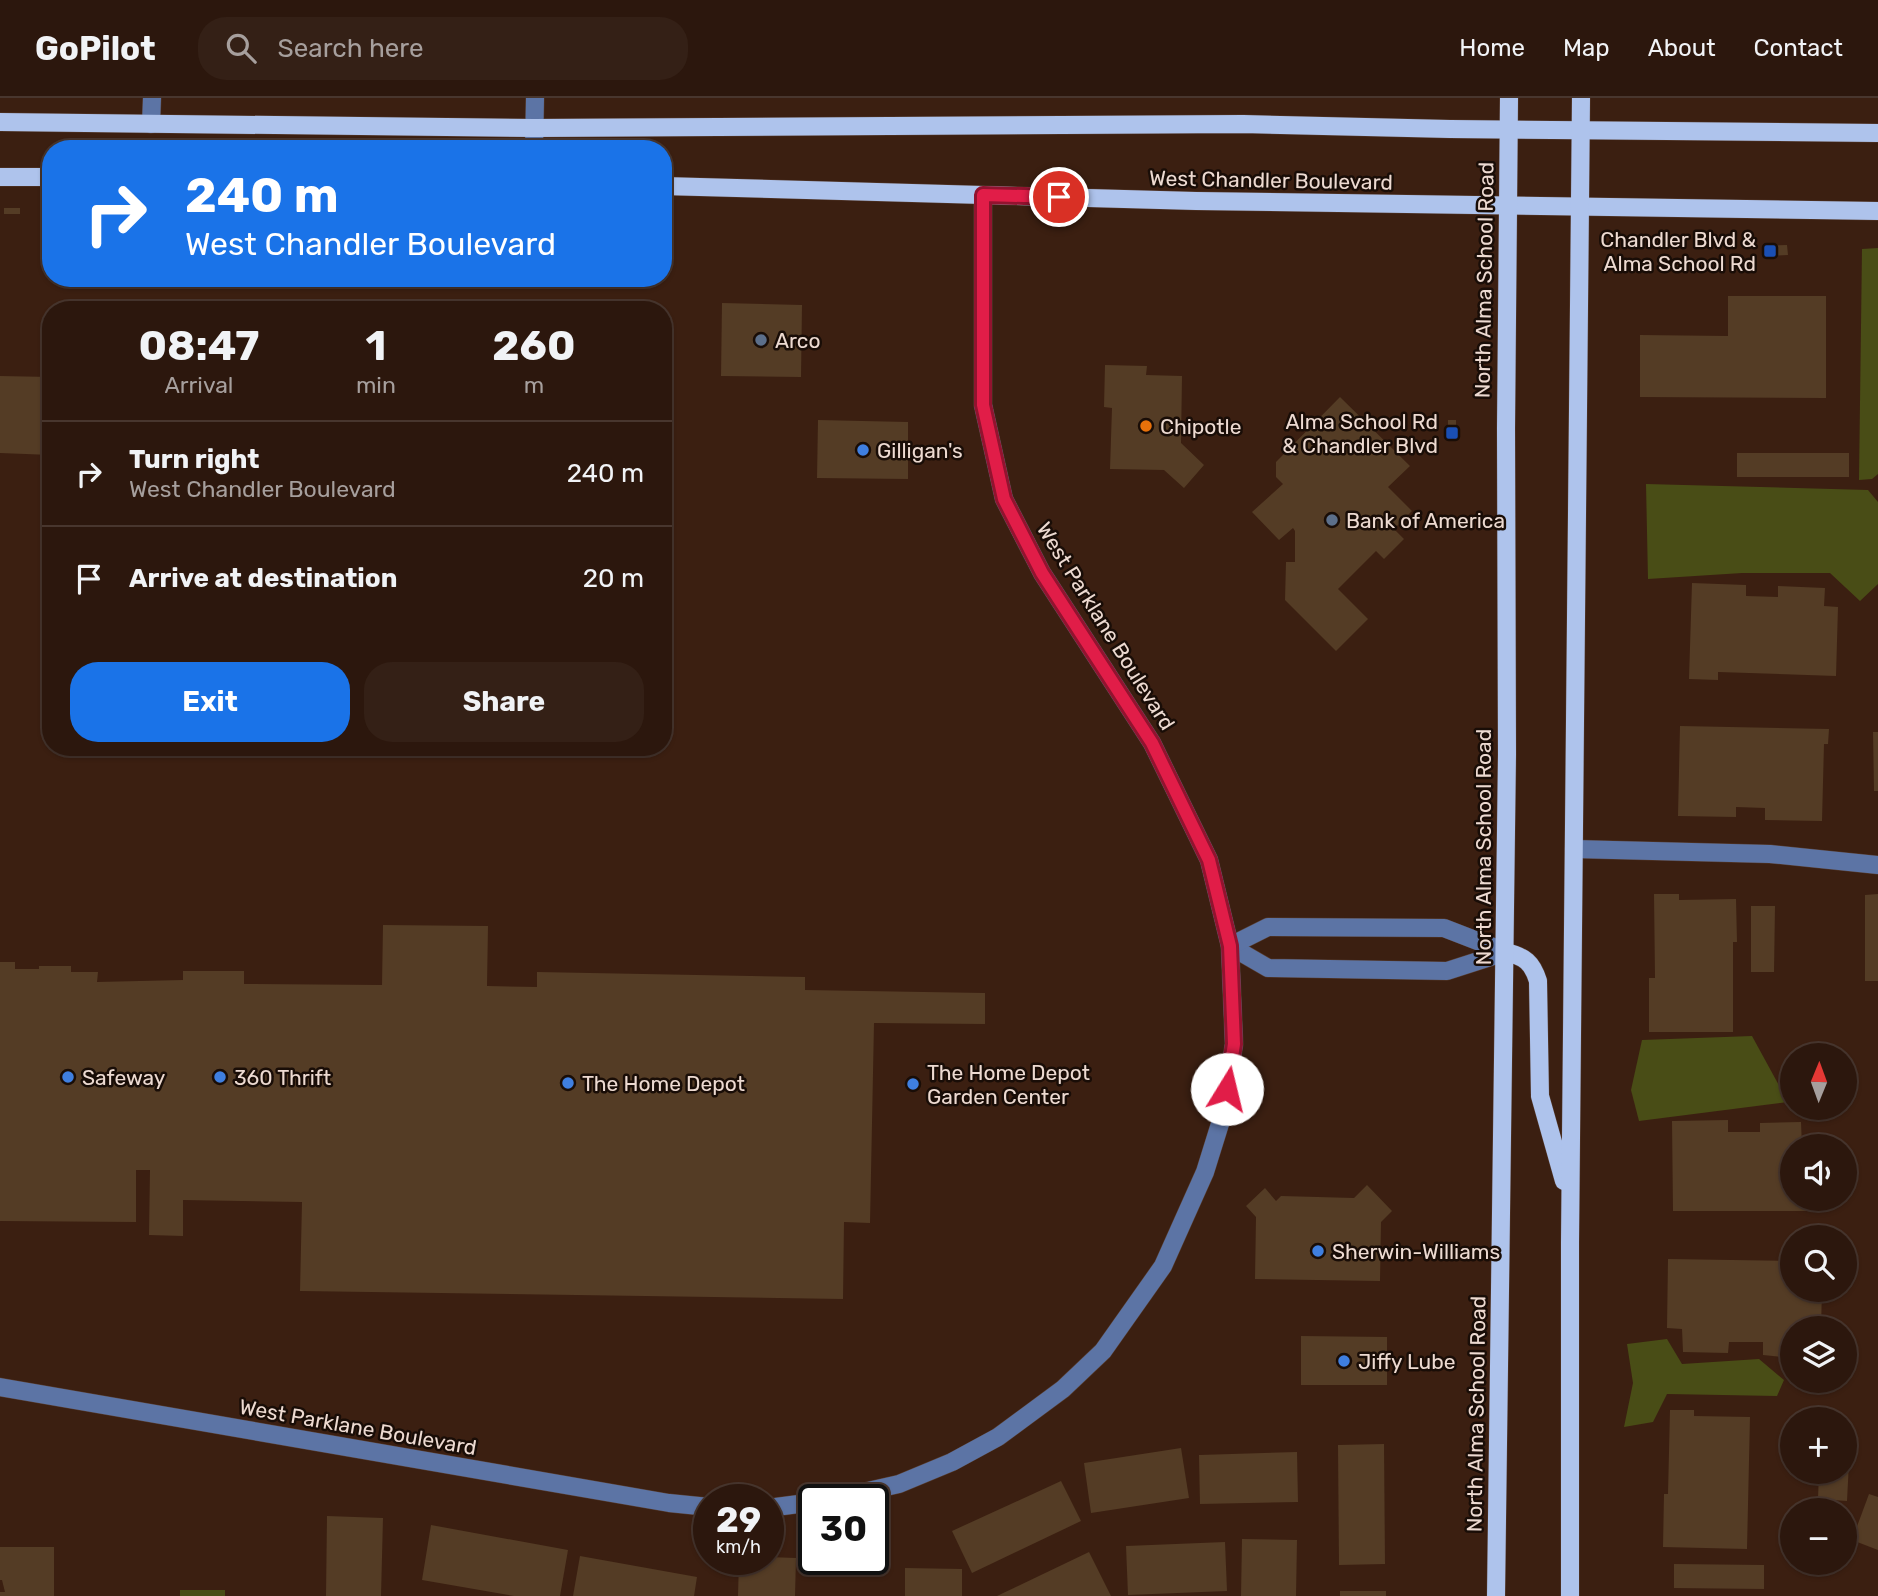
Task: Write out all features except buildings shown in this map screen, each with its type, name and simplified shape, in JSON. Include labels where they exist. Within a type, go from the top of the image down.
[{"type":"main road","name":"North Alma School Road","points":[[1496,1596],[1506,952],[1506,207],[1509,98]]},
{"type":"main road","points":[[1570,1596],[1570,1201],[1581,98]]},
{"type":"main road","points":[[0,122],[534,128],[1242,124],[1508,130],[1878,133]]},
{"type":"main road","points":[[0,177],[42,177]]},
{"type":"main road","name":"West Chandler Boulevard","points":[[672,186],[1506,207],[1878,211]]},
{"type":"main road","points":[[1506,952],[1526,958],[1534,968],[1538,981],[1540,1096],[1570,1201]]},
{"type":"street","points":[[151,124],[152,98]]},
{"type":"street","points":[[534,140],[535,98]]},
{"type":"street","name":"West Parklane Boulevard","points":[[889,1486],[952,1462],[998,1437],[1052,1397],[1103,1351],[1163,1266],[1205,1172],[1224,1111],[1234,1044],[1230,946],[1209,860],[1152,743],[1042,573],[1004,499],[983,405],[983,195]]},
{"type":"street","points":[[1574,849],[1770,854],[1878,865]]},
{"type":"street","points":[[1230,946],[1268,927],[1444,928],[1506,952]]},
{"type":"street","points":[[1230,946],[1268,968],[1447,971],[1506,952]]},
{"type":"street","name":"West Parklane Boulevard","points":[[0,1387],[288,1439],[693,1505]]},
{"type":"green space","points":[[1878,248],[1878,474],[1872,479],[1859,480],[1862,249]]},
{"type":"green space","points":[[1646,484],[1868,490],[1878,502],[1878,584],[1860,601],[1830,573],[1742,573],[1648,579]]},
{"type":"green space","points":[[1752,1036],[1780,1087],[1780,1103],[1639,1121],[1631,1090],[1642,1040]]},
{"type":"green space","points":[[1667,1339],[1682,1364],[1759,1359],[1780,1377],[1780,1389],[1777,1396],[1667,1394],[1653,1422],[1624,1427],[1633,1383],[1627,1344]]},
{"type":"green space","points":[[180,1590],[225,1590],[225,1596],[180,1596]]},
{"type":"place","name":"Chandler Blvd & Alma School Rd","points":[[1770,251]]},
{"type":"place","name":"Arco","points":[[761,340]]},
{"type":"place","name":"Chipotle","points":[[1146,426]]},
{"type":"place","name":"Alma School Rd & Chandler Blvd","points":[[1452,433]]},
{"type":"place","name":"Gilligan's","points":[[863,450]]},
{"type":"place","name":"Bank of America","points":[[1332,520]]},
{"type":"place","name":"Safeway","points":[[68,1077]]},
{"type":"place","name":"360 Thrift","points":[[220,1077]]},
{"type":"place","name":"The Home Depot","points":[[568,1083]]},
{"type":"place","name":"The Home Depot Garden Center","points":[[913,1084]]},
{"type":"place","name":"Sherwin-Williams","points":[[1318,1251]]},
{"type":"place","name":"Jiffy Lube","points":[[1344,1361]]},
{"type":"route","points":[[1059,197],[983,195],[983,405],[1004,499],[1042,573],[1152,743],[1209,860],[1230,946],[1234,1044],[1227,1089]]}]
